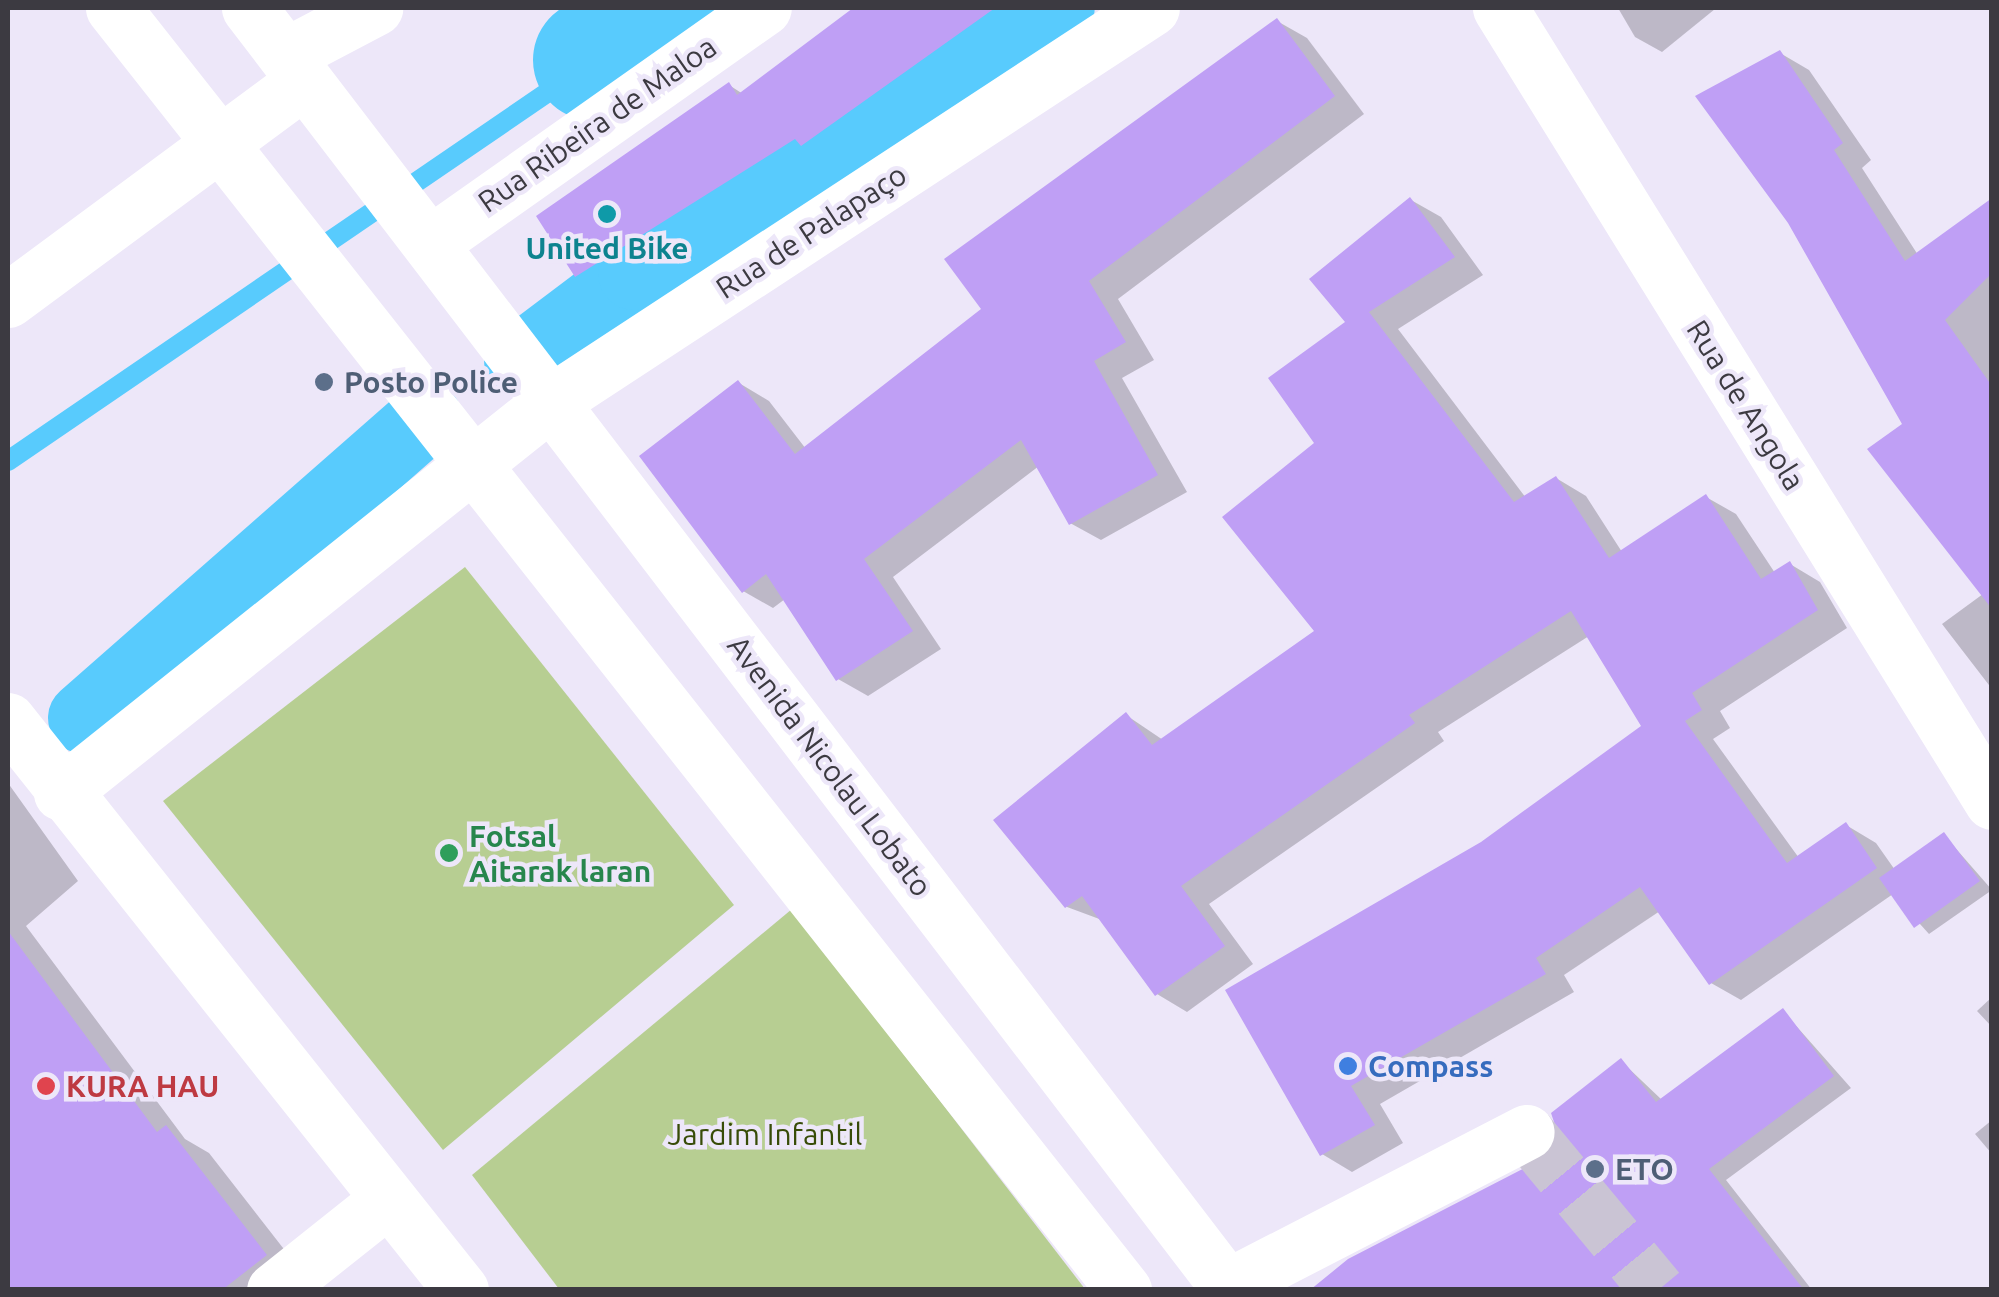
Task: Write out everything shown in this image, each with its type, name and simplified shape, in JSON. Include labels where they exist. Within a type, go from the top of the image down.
[{"type":"street","points":[[113,8],[214,140],[341,292],[1124,1290]]},
{"type":"street","points":[[249,8],[295,68]]},
{"type":"street","points":[[8,300],[214,140],[295,68],[375,8]]},
{"type":"street","name":"Rua Ribeira de Maloa","points":[[432,242],[764,8]]},
{"type":"street","name":"Rua de Palapaço","points":[[61,793],[552,401],[1152,8]]},
{"type":"street","name":"Rua de Angola","points":[[1500,8],[1992,802]]},
{"type":"street","name":"Avenida Nicolau Lobato","points":[[295,68],[432,242],[1229,1288]]},
{"type":"street","points":[[8,720],[61,793],[461,1290]]},
{"type":"street","points":[[1229,1288],[1527,1132]]},
{"type":"street","points":[[274,1290],[387,1200]]},
{"type":"green space","name":"Fotsal Aitarak laran","points":[[465,567],[734,905],[443,1150],[163,801]]},
{"type":"green space","name":"Jardim Infantil","points":[[792,909],[1085,1289],[559,1289],[472,1175]]},
{"type":"building","points":[[853,8],[995,8],[801,146],[795,139],[575,277],[536,216],[729,82],[737,95]]},
{"type":"building","points":[[1277,18],[1335,96],[1089,281],[1126,342],[1094,361],[1158,475],[1069,525],[1021,440],[864,559],[913,631],[836,681],[766,574],[742,593],[639,456],[738,380],[795,454],[981,309],[944,259]]},
{"type":"building","points":[[1780,50],[1843,143],[1834,150],[1905,261],[1992,198],[1992,273],[1945,320],[1992,386],[1992,609],[1867,449],[1902,424],[1788,223],[1695,96]]},
{"type":"building","points":[[1410,197],[1455,257],[1369,312],[1514,502],[1556,476],[1609,558],[1706,494],[1761,579],[1790,561],[1818,610],[1692,693],[1702,710],[1685,721],[1787,863],[1846,822],[1877,868],[1709,985],[1640,887],[1536,958],[1546,974],[1351,1086],[1375,1125],[1320,1156],[1225,990],[1481,842],[1641,726],[1571,611],[1409,715],[1415,723],[1181,886],[1225,946],[1155,996],[1082,896],[1065,908],[993,820],[1126,712],[1152,745],[1314,631],[1222,517],[1314,443],[1268,378],[1345,322],[1309,279]]},
{"type":"building","points":[[1944,832],[1980,881],[1914,928],[1879,878]]},
{"type":"building","points":[[8,931],[157,1132],[166,1125],[267,1255],[222,1290],[8,1290]]},
{"type":"building","name":"ETO","points":[[1783,1008],[1834,1076],[1709,1169],[1804,1290],[1310,1290],[1348,1259],[1542,1159],[1558,1134],[1551,1113],[1621,1058],[1656,1102]]},
{"type":"waterway","points":[[594,60],[665,8]]},
{"type":"waterway","points":[[8,461],[671,8]]},
{"type":"waterway","points":[[520,360],[634,274],[1059,8]]},
{"type":"waterway","points":[[84,718],[426,418]]},
{"type":"tunnel","points":[[1527,1132],[1658,1290]]},
{"type":"place","name":"United Bike","points":[[607,214]]},
{"type":"place","name":"Posto Police","points":[[324,382]]},
{"type":"place","name":"Fotsal Aitarak laran","points":[[449,853]]},
{"type":"place","name":"Compass","points":[[1348,1066]]},
{"type":"place","name":"KURA HAU","points":[[46,1086]]},
{"type":"place","name":"ETO","points":[[1595,1169]]}]
